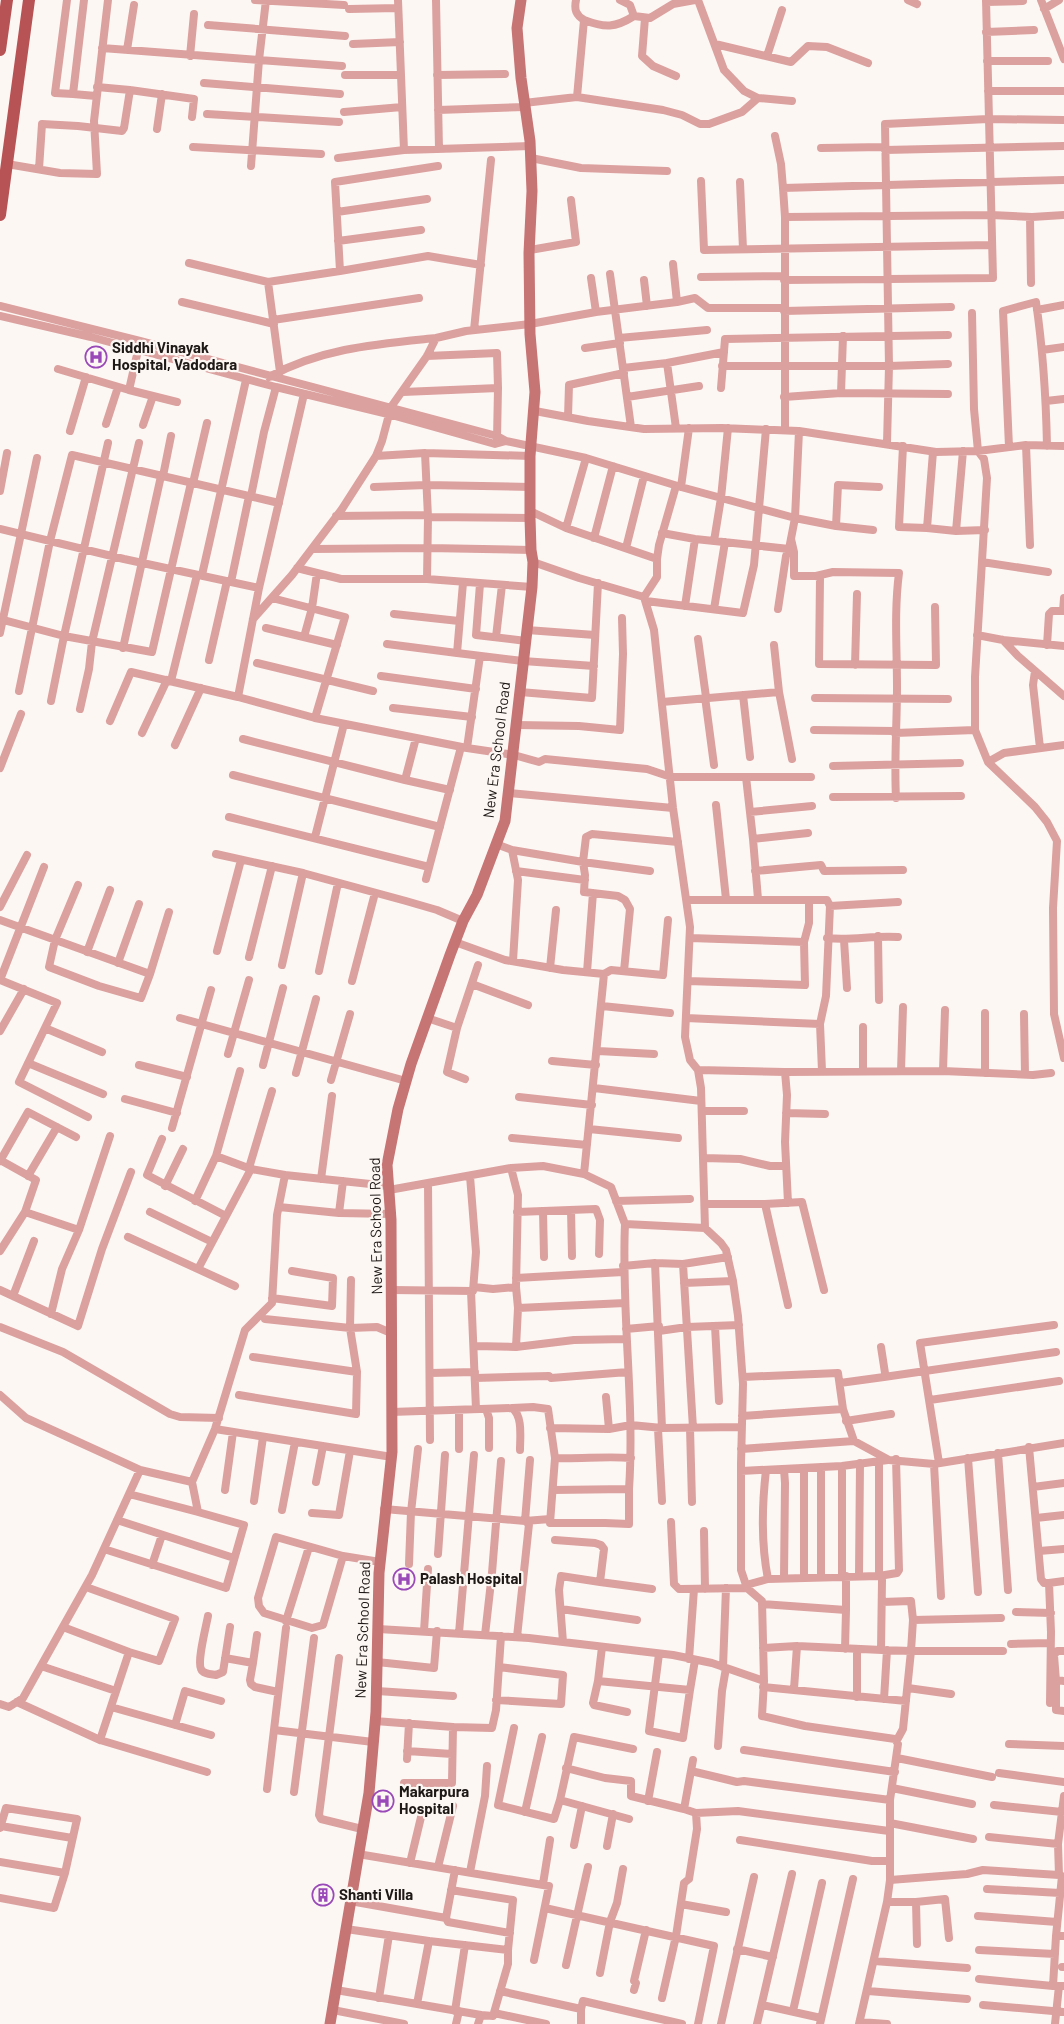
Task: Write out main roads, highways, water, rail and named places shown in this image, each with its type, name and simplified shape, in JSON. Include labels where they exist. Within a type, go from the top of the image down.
[{"type":"main road","points":[[0,50],[7,0]]},
{"type":"main road","points":[[0,215],[29,0]]},
{"type":"place","name":"Siddhi Vinayak Hospital, Vadodara","points":[[96,357]]},
{"type":"place","name":"Palash Hospital","points":[[404,1579]]},
{"type":"place","name":"Makarpura Hospital","points":[[383,1801]]},
{"type":"place","name":"Shanti Villa","points":[[323,1895]]}]
